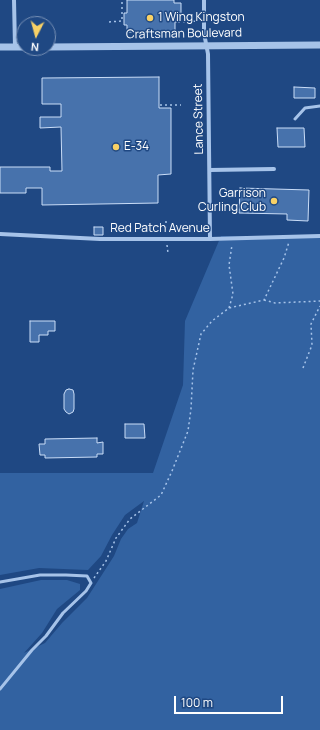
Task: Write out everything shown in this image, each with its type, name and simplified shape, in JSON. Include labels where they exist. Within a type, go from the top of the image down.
[{"type":"street","points":[[0,47],[15,47],[14,0]]},
{"type":"street","name":"Lance Street","points":[[204,0],[204,32],[208,54],[210,239]]},
{"type":"street","name":"Craftsman Boulevard","points":[[56,47],[320,45]]},
{"type":"street","points":[[210,170],[274,170]]},
{"type":"street","name":"Red Patch Avenue","points":[[0,234],[100,239],[210,239],[320,236]]},
{"type":"lane","points":[[295,119],[305,108],[320,106]]},
{"type":"lane","points":[[0,582],[40,575],[66,575],[87,576],[91,583],[86,591],[63,613],[46,636],[32,650],[0,689]]},
{"type":"path","points":[[109,22],[122,21],[122,0]]},
{"type":"path","points":[[178,22],[204,21]]},
{"type":"path","points":[[160,105],[181,105]]},
{"type":"path","points":[[264,300],[284,258],[290,237]]},
{"type":"path","points":[[229,308],[233,294],[229,265],[232,238]]},
{"type":"path","points":[[91,583],[106,561],[116,538],[130,519],[161,496],[188,431],[193,370],[201,334],[212,321],[229,308],[264,300],[275,302],[320,301]]},
{"type":"path","points":[[303,368],[312,345],[311,324],[320,306]]},
{"type":"shaded area","points":[[221,236],[320,237],[320,730],[0,730],[0,589],[41,580],[67,580],[80,584],[80,590],[57,609],[42,633],[24,653],[45,643],[62,623],[87,598],[114,556],[121,539],[128,529],[137,523],[144,501],[125,515],[101,556],[88,570],[39,568],[0,575],[0,473],[153,473],[183,385],[185,321]]},
{"type":"building","name":"1 Wing Kingston","points":[[127,0],[174,0],[174,3],[181,3],[181,13],[177,13],[177,22],[175,22],[175,32],[127,32],[127,25],[124,25],[124,13],[127,13]]},
{"type":"building","name":"E-34","points":[[159,77],[159,108],[171,108],[171,174],[158,175],[158,203],[42,205],[42,188],[26,188],[26,193],[0,193],[0,167],[50,167],[50,171],[62,171],[61,127],[40,128],[40,117],[61,117],[61,104],[42,104],[42,78]]},
{"type":"building","points":[[294,87],[315,88],[315,98],[294,98]]},
{"type":"building","points":[[277,128],[304,128],[305,147],[278,147]]},
{"type":"building","name":"Garrison Curling Club","points":[[240,188],[309,190],[308,221],[287,220],[287,214],[239,213]]},
{"type":"building","points":[[94,227],[103,227],[103,235],[94,235]]},
{"type":"building","points":[[30,321],[55,321],[55,331],[48,331],[48,335],[39,335],[39,342],[30,342]]},
{"type":"building","points":[[66,390],[73,390],[74,394],[74,409],[73,412],[69,414],[64,409],[64,394]]},
{"type":"building","points":[[125,424],[144,424],[145,438],[125,438]]},
{"type":"building","points":[[97,438],[97,443],[103,442],[103,454],[97,454],[97,457],[45,458],[45,455],[40,455],[39,444],[45,444],[45,439]]},
{"type":"place","name":"1 Wing Kingston","points":[[150,18]]},
{"type":"place","name":"E-34","points":[[116,147]]},
{"type":"place","name":"Garrison Curling Club","points":[[274,201]]}]
